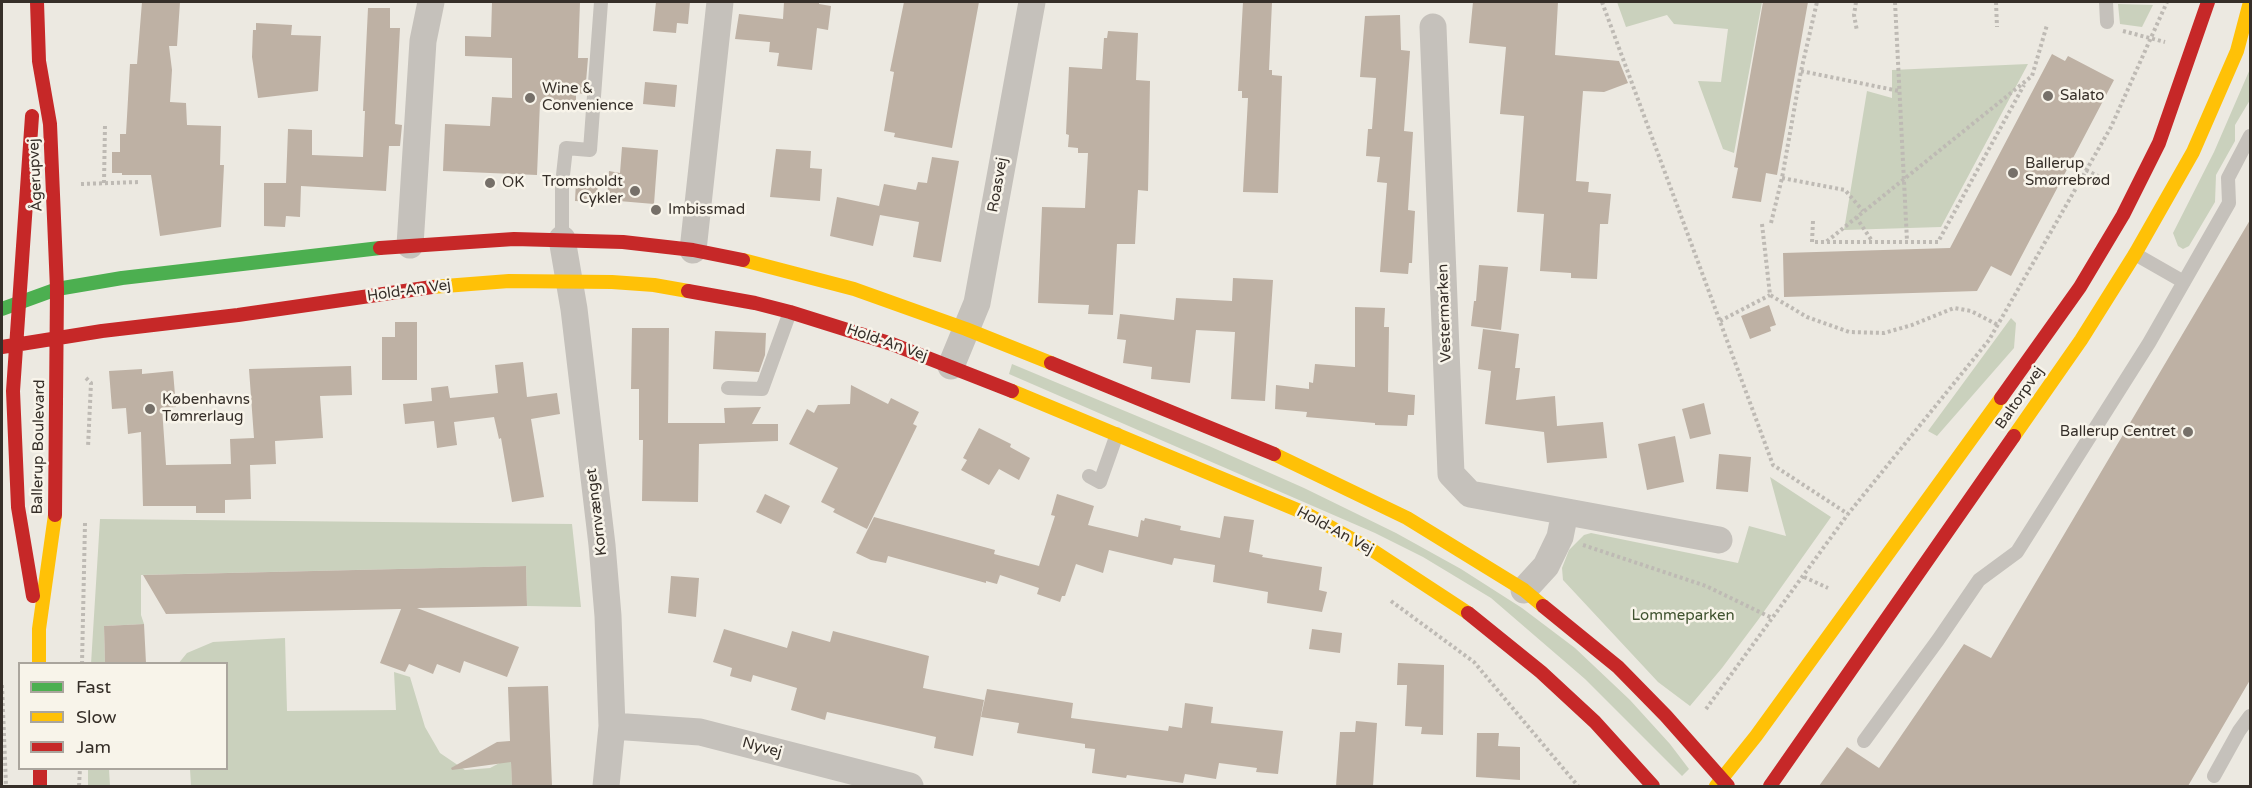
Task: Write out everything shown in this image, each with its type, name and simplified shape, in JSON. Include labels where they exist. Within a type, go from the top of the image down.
[{"type":"street","name":"Ågerupvej","points":[[37,2],[39,61],[50,124],[57,313]]},
{"type":"street","points":[[400,246],[423,41],[431,2]]},
{"type":"street","points":[[693,250],[720,2]]},
{"type":"street","name":"Roasvej","points":[[951,366],[977,303],[1032,2]]},
{"type":"street","name":"Baltorpvej","points":[[1722,784],[2080,287],[2123,216],[2159,143],[2208,2]]},
{"type":"street","name":"Baltorpvej","points":[[1770,786],[2081,340],[2135,254],[2193,152],[2237,51],[2250,2]]},
{"type":"street","name":"Vestermarken","points":[[1433,27],[1451,474],[1470,494],[1562,525],[1719,540]]},
{"type":"street","name":"Ågerupvej","points":[[16,344],[32,115],[39,61]]},
{"type":"street","points":[[2,309],[57,289],[122,278],[400,246],[474,241],[562,239],[623,242],[693,250],[747,261],[854,289],[966,329],[1259,447],[1407,518],[1524,590],[1617,668],[1666,716],[1722,784]]},
{"type":"street","name":"Kornvænget","points":[[562,239],[570,281],[602,545],[608,616],[612,726],[606,786]]},
{"type":"street","points":[[327,267],[400,246]]},
{"type":"street","name":"Hold-An Vej","points":[[2,346],[439,286],[509,281],[654,285],[755,303],[790,312],[892,344],[951,366],[1307,514],[1434,588],[1470,614],[1541,672],[1594,722],[1653,786]]},
{"type":"street","name":"Ballerup Boulevard","points":[[39,662],[39,629],[56,505],[57,313]]},
{"type":"street","points":[[16,344],[29,324]]},
{"type":"street","name":"Ballerup Boulevard","points":[[16,344],[13,391],[18,507],[39,629]]},
{"type":"street","points":[[1524,590],[1546,566],[1562,525]]},
{"type":"street","name":"Nyvej","points":[[612,726],[700,732],[910,786]]},
{"type":"street","points":[[40,770],[40,786]]},
{"type":"lane","points":[[562,239],[562,184],[566,148],[590,150],[601,2]]},
{"type":"lane","points":[[2106,2],[2107,22]]},
{"type":"lane","points":[[2237,51],[2250,56]]},
{"type":"lane","points":[[1864,741],[1979,580],[2017,552],[2149,343],[2229,203],[2228,178],[2250,136]]},
{"type":"lane","points":[[2135,254],[2184,282]]},
{"type":"lane","points":[[728,388],[762,389],[790,312]]},
{"type":"lane","points":[[1089,476],[1100,482],[1117,434]]},
{"type":"lane","points":[[2214,776],[2250,716]]},
{"type":"path","points":[[1602,2],[1773,465],[1848,514]]},
{"type":"path","points":[[1771,223],[1817,2]]},
{"type":"path","points":[[1856,2],[1854,15],[1857,31]]},
{"type":"path","points":[[1895,2],[1907,241]]},
{"type":"path","points":[[1996,2],[1997,27]]},
{"type":"path","points":[[1706,709],[1848,514],[1989,340],[2110,127],[2167,2]]},
{"type":"path","points":[[2107,22],[2116,28],[2151,39]]},
{"type":"path","points":[[1826,242],[2032,76],[2047,25]]},
{"type":"path","points":[[1801,71],[1899,90]]},
{"type":"path","points":[[1813,221],[1812,242],[1938,242],[2026,81]]},
{"type":"path","points":[[104,183],[105,125]]},
{"type":"path","points":[[2086,170],[2100,177]]},
{"type":"path","points":[[1782,178],[1845,190],[1863,211]]},
{"type":"path","points":[[1856,217],[1872,241]]},
{"type":"path","points":[[1762,224],[1770,295]]},
{"type":"path","points":[[1720,321],[1770,295]]},
{"type":"path","points":[[1770,295],[1807,317],[1849,332],[1884,333],[1912,325],[1954,308],[1971,311],[1998,325]]},
{"type":"path","points":[[1562,525],[1706,586],[1772,618]]},
{"type":"path","points":[[1804,577],[1828,588]]},
{"type":"path","points":[[1384,596],[1474,662],[1578,786]]},
{"type":"path","points":[[2,685],[6,786]]},
{"type":"path","points":[[79,786],[80,770]]},
{"type":"green space","points":[[1617,2],[1762,2],[1734,153],[1723,149],[1698,81],[1721,82],[1728,29],[1674,24],[1667,15],[1626,27]]},
{"type":"green space","points":[[2118,4],[2153,5],[2142,27],[2120,24]]},
{"type":"green space","points":[[2028,64],[1941,227],[1844,230],[1867,91],[1892,98],[1892,70]]},
{"type":"green space","points":[[2250,69],[2250,100],[2235,125],[2235,141],[2216,175],[2215,202],[2189,246],[2183,249],[2178,246],[2173,233],[2214,152]]},
{"type":"green space","points":[[2011,318],[2016,323],[2014,348],[1937,436],[1928,431]]},
{"type":"green space","points":[[1012,364],[1304,488],[1396,533],[1461,569],[1522,608],[1575,648],[1630,700],[1670,744],[1689,769],[1682,776],[1585,679],[1491,598],[1423,557],[1375,533],[1009,374]]},
{"type":"green space","name":"Lommeparken","points":[[1770,477],[1831,517],[1758,620],[1690,706],[1658,682],[1563,580],[1562,568],[1569,550],[1584,535],[1591,533],[1738,563],[1749,526],[1786,536]]},
{"type":"green space","points":[[100,519],[572,524],[581,607],[527,606],[526,566],[141,575],[141,615],[144,624],[104,626],[105,662],[91,662]]},
{"type":"green space","points":[[285,638],[287,711],[396,710],[394,672],[410,677],[425,727],[440,753],[465,770],[490,768],[511,757],[512,786],[191,786],[190,770],[228,770],[228,662],[180,662],[187,653],[213,642]]},
{"type":"green space","points":[[88,770],[109,770],[110,786],[88,786]]},
{"type":"building","points":[[142,2],[180,2],[177,46],[169,46],[172,70],[170,102],[186,103],[187,125],[221,126],[220,165],[224,165],[221,227],[160,236],[151,175],[112,173],[112,152],[120,152],[120,134],[126,134],[130,64],[137,64]]},
{"type":"building","points":[[492,2],[580,2],[578,58],[588,58],[585,94],[576,93],[576,103],[540,102],[537,175],[443,171],[445,124],[490,126],[492,97],[512,98],[512,58],[465,56],[465,36],[491,37]]},
{"type":"building","points":[[656,2],[690,2],[688,24],[677,23],[676,33],[653,31]]},
{"type":"building","points":[[784,2],[819,2],[819,4],[831,6],[828,30],[817,28],[812,70],[777,66],[779,53],[769,52],[770,42],[735,39],[739,14],[783,19]]},
{"type":"building","points":[[904,2],[979,2],[952,148],[894,137],[895,133],[884,131],[894,72],[890,71]]},
{"type":"building","points":[[1243,2],[1272,2],[1269,70],[1272,70],[1272,75],[1282,76],[1278,193],[1243,192],[1248,98],[1242,98],[1242,91],[1238,91]]},
{"type":"building","points":[[1473,2],[1558,2],[1555,55],[1619,61],[1628,83],[1604,92],[1583,91],[1576,181],[1589,182],[1588,192],[1611,194],[1608,224],[1600,224],[1597,279],[1571,278],[1571,273],[1540,271],[1544,214],[1517,212],[1524,116],[1500,114],[1506,47],[1469,43]]},
{"type":"building","points":[[1763,2],[1808,2],[1777,175],[1766,173],[1761,202],[1732,198],[1738,168],[1734,167]]},
{"type":"building","points":[[368,8],[390,8],[390,28],[400,28],[395,124],[402,125],[400,146],[389,146],[386,191],[301,186],[300,217],[286,216],[285,227],[264,226],[264,183],[286,183],[288,129],[312,130],[312,155],[363,157]]},
{"type":"building","points":[[1400,15],[1401,50],[1410,51],[1404,131],[1413,132],[1408,210],[1415,211],[1412,263],[1409,263],[1408,274],[1380,272],[1387,183],[1377,182],[1380,157],[1366,156],[1368,129],[1372,129],[1376,78],[1360,77],[1365,16]]},
{"type":"building","points":[[256,23],[292,25],[291,35],[321,36],[318,91],[258,98],[252,57],[253,30],[256,30]]},
{"type":"building","points":[[1108,31],[1138,33],[1136,80],[1150,81],[1148,191],[1138,190],[1135,244],[1117,244],[1113,315],[1088,314],[1089,305],[1038,303],[1042,207],[1085,208],[1088,153],[1078,153],[1078,148],[1068,147],[1069,135],[1066,134],[1069,67],[1102,69],[1104,38],[1107,38]]},
{"type":"building","points":[[2052,54],[2065,61],[2068,56],[2114,80],[2011,276],[1991,266],[1977,291],[1784,297],[1783,253],[1950,248]]},
{"type":"building","points":[[645,82],[677,85],[675,107],[643,104]]},
{"type":"building","points":[[622,147],[658,150],[654,204],[607,200],[609,171],[620,173]]},
{"type":"building","points":[[776,149],[811,151],[810,168],[822,169],[820,201],[770,197]]},
{"type":"building","points":[[932,157],[959,161],[941,262],[913,257],[919,222],[880,215],[873,246],[830,236],[837,197],[879,206],[884,184],[916,190],[918,182],[927,183]]},
{"type":"building","points":[[576,181],[598,182],[597,202],[575,201]]},
{"type":"building","name":"Ballerup Centret","points":[[2250,220],[2250,680],[2188,786],[1819,786],[1847,747],[1879,768],[1964,644],[1991,658]]},
{"type":"building","points":[[1479,265],[1508,267],[1501,330],[1471,326]]},
{"type":"building","points":[[1233,278],[1273,280],[1265,401],[1231,399],[1235,332],[1196,330],[1190,383],[1151,379],[1152,367],[1123,363],[1126,340],[1117,339],[1120,314],[1174,320],[1176,298],[1232,301]]},
{"type":"building","points":[[1769,305],[1776,325],[1770,327],[1771,331],[1750,339],[1741,316]]},
{"type":"building","points":[[1355,307],[1385,308],[1384,327],[1389,327],[1388,392],[1415,395],[1414,415],[1408,415],[1407,426],[1375,425],[1375,423],[1306,417],[1307,412],[1275,409],[1276,385],[1309,389],[1309,382],[1313,383],[1315,364],[1355,367]]},
{"type":"building","points":[[395,322],[417,322],[417,380],[382,380],[382,337],[395,337]]},
{"type":"building","points":[[632,328],[669,328],[668,423],[725,423],[724,408],[761,407],[752,424],[778,424],[778,441],[699,444],[698,502],[642,501],[643,440],[639,440],[639,389],[631,389]]},
{"type":"building","points":[[1483,329],[1519,334],[1515,368],[1520,368],[1516,400],[1555,396],[1557,426],[1603,422],[1607,458],[1547,463],[1544,432],[1485,424],[1491,371],[1478,369]]},
{"type":"building","points":[[715,331],[766,333],[765,355],[759,372],[713,369]]},
{"type":"building","points":[[523,362],[527,397],[557,393],[560,414],[531,419],[544,497],[512,502],[501,438],[499,439],[494,417],[454,422],[457,445],[437,448],[434,421],[405,424],[403,404],[432,401],[431,388],[448,386],[450,398],[498,393],[495,365]]},
{"type":"building","points":[[351,366],[352,395],[320,396],[323,438],[275,441],[276,464],[250,465],[251,499],[225,500],[225,513],[196,513],[196,506],[143,506],[141,432],[128,434],[126,408],[112,409],[109,371],[142,369],[142,374],[173,371],[176,407],[162,408],[166,465],[231,464],[230,439],[254,438],[249,369]]},
{"type":"building","points":[[851,385],[888,404],[891,398],[919,412],[913,424],[917,426],[867,529],[833,512],[835,509],[821,502],[838,468],[789,444],[807,409],[814,413],[818,405],[850,404]]},
{"type":"building","points":[[1704,403],[1711,434],[1690,439],[1682,409]]},
{"type":"building","points":[[979,428],[1011,444],[1010,447],[1030,458],[1019,480],[999,469],[989,485],[961,470],[967,460],[963,458]]},
{"type":"building","points":[[1675,436],[1684,482],[1647,490],[1638,444]]},
{"type":"building","points":[[1719,454],[1751,457],[1748,492],[1716,489]]},
{"type":"building","points":[[765,494],[790,506],[781,524],[756,512]]},
{"type":"building","points":[[1057,494],[1094,506],[1088,525],[1138,537],[1141,520],[1144,521],[1145,518],[1181,526],[1180,530],[1220,538],[1224,516],[1254,520],[1249,552],[1263,555],[1262,557],[1322,567],[1319,590],[1327,592],[1322,612],[1267,603],[1268,592],[1213,582],[1215,565],[1174,558],[1172,565],[1109,550],[1103,573],[1076,564],[1065,596],[1062,596],[1060,602],[1037,594],[1039,588],[1000,575],[997,584],[986,581],[986,583],[888,556],[886,563],[871,560],[856,553],[874,517],[995,550],[994,554],[1039,566],[1055,516],[1051,515]]},
{"type":"building","points":[[526,566],[527,606],[417,608],[519,647],[507,677],[464,661],[460,673],[437,664],[433,674],[409,664],[405,672],[380,663],[401,609],[166,614],[143,575]]},
{"type":"building","points":[[671,576],[699,578],[696,617],[668,613]]},
{"type":"building","points":[[144,624],[146,662],[105,662],[104,626]]},
{"type":"building","points":[[724,629],[787,648],[792,631],[830,642],[833,631],[929,656],[923,688],[984,700],[973,756],[934,748],[936,737],[827,712],[825,720],[791,710],[797,688],[753,675],[751,682],[730,676],[732,668],[713,662]]},
{"type":"building","points":[[1312,629],[1342,633],[1340,653],[1309,649]]},
{"type":"building","points":[[1398,663],[1444,665],[1443,735],[1421,734],[1422,727],[1405,726],[1407,685],[1397,685]]},
{"type":"building","points":[[548,686],[552,786],[512,786],[511,762],[452,770],[451,768],[497,742],[510,741],[508,687]]},
{"type":"building","points":[[987,689],[1073,703],[1071,718],[1168,731],[1169,726],[1182,728],[1185,703],[1213,707],[1211,723],[1283,731],[1278,774],[1256,772],[1257,768],[1219,763],[1216,779],[1185,774],[1183,783],[1127,775],[1126,778],[1092,773],[1095,749],[1085,748],[1085,744],[1017,733],[1019,723],[981,717]]},
{"type":"building","points":[[1356,721],[1377,723],[1373,786],[1336,786],[1340,732],[1355,732]]},
{"type":"building","points":[[1477,733],[1499,733],[1498,746],[1520,747],[1520,780],[1476,777]]},
{"type":"traffic: fast","points":[[2,309],[57,289],[122,278],[380,248]]},
{"type":"traffic: slow","points":[[2014,436],[2081,340],[2135,254],[2193,152],[2237,51],[2250,2]]},
{"type":"traffic: slow","points":[[743,260],[854,289],[966,329],[1051,363]]},
{"type":"traffic: slow","points":[[432,287],[509,281],[612,282],[654,285],[688,291]]},
{"type":"traffic: slow","points":[[1012,391],[1307,514],[1372,550],[1468,613]]},
{"type":"traffic: slow","points":[[1716,786],[1756,736],[2001,398]]},
{"type":"traffic: slow","points":[[1274,454],[1407,518],[1524,590],[1543,606]]},
{"type":"traffic: slow","points":[[39,662],[39,629],[55,515]]},
{"type":"traffic: jam","points":[[37,2],[39,61],[50,124],[57,289],[55,515]]},
{"type":"traffic: jam","points":[[2001,398],[2080,287],[2123,215],[2159,143],[2208,2]]},
{"type":"traffic: jam","points":[[32,116],[13,391],[18,507],[33,596]]},
{"type":"traffic: jam","points":[[380,248],[514,239],[623,242],[693,250],[743,260]]},
{"type":"traffic: jam","points":[[2,347],[102,331],[238,315],[432,287]]},
{"type":"traffic: jam","points":[[688,291],[790,312],[892,344],[1012,391]]},
{"type":"traffic: jam","points":[[1051,363],[1274,454]]},
{"type":"traffic: jam","points":[[1770,786],[2014,436]]},
{"type":"traffic: jam","points":[[1543,606],[1618,667],[1666,716],[1728,786]]},
{"type":"traffic: jam","points":[[1468,613],[1541,672],[1595,722],[1653,786]]},
{"type":"traffic: jam","points":[[40,770],[40,786]]},
{"type":"place","name":"Salato","points":[[2048,96]]},
{"type":"place","name":"Wine & Convenience","points":[[530,98]]},
{"type":"place","name":"Ballerup Smørrebrød","points":[[2013,173]]},
{"type":"place","name":"OK","points":[[490,183]]},
{"type":"place","name":"Tromsholdt Cykler","points":[[635,191]]},
{"type":"place","name":"Imbissmad","points":[[656,210]]},
{"type":"place","name":"Københavns Tømrerlaug","points":[[150,409]]},
{"type":"place","name":"Ballerup Centret","points":[[2188,432]]}]
